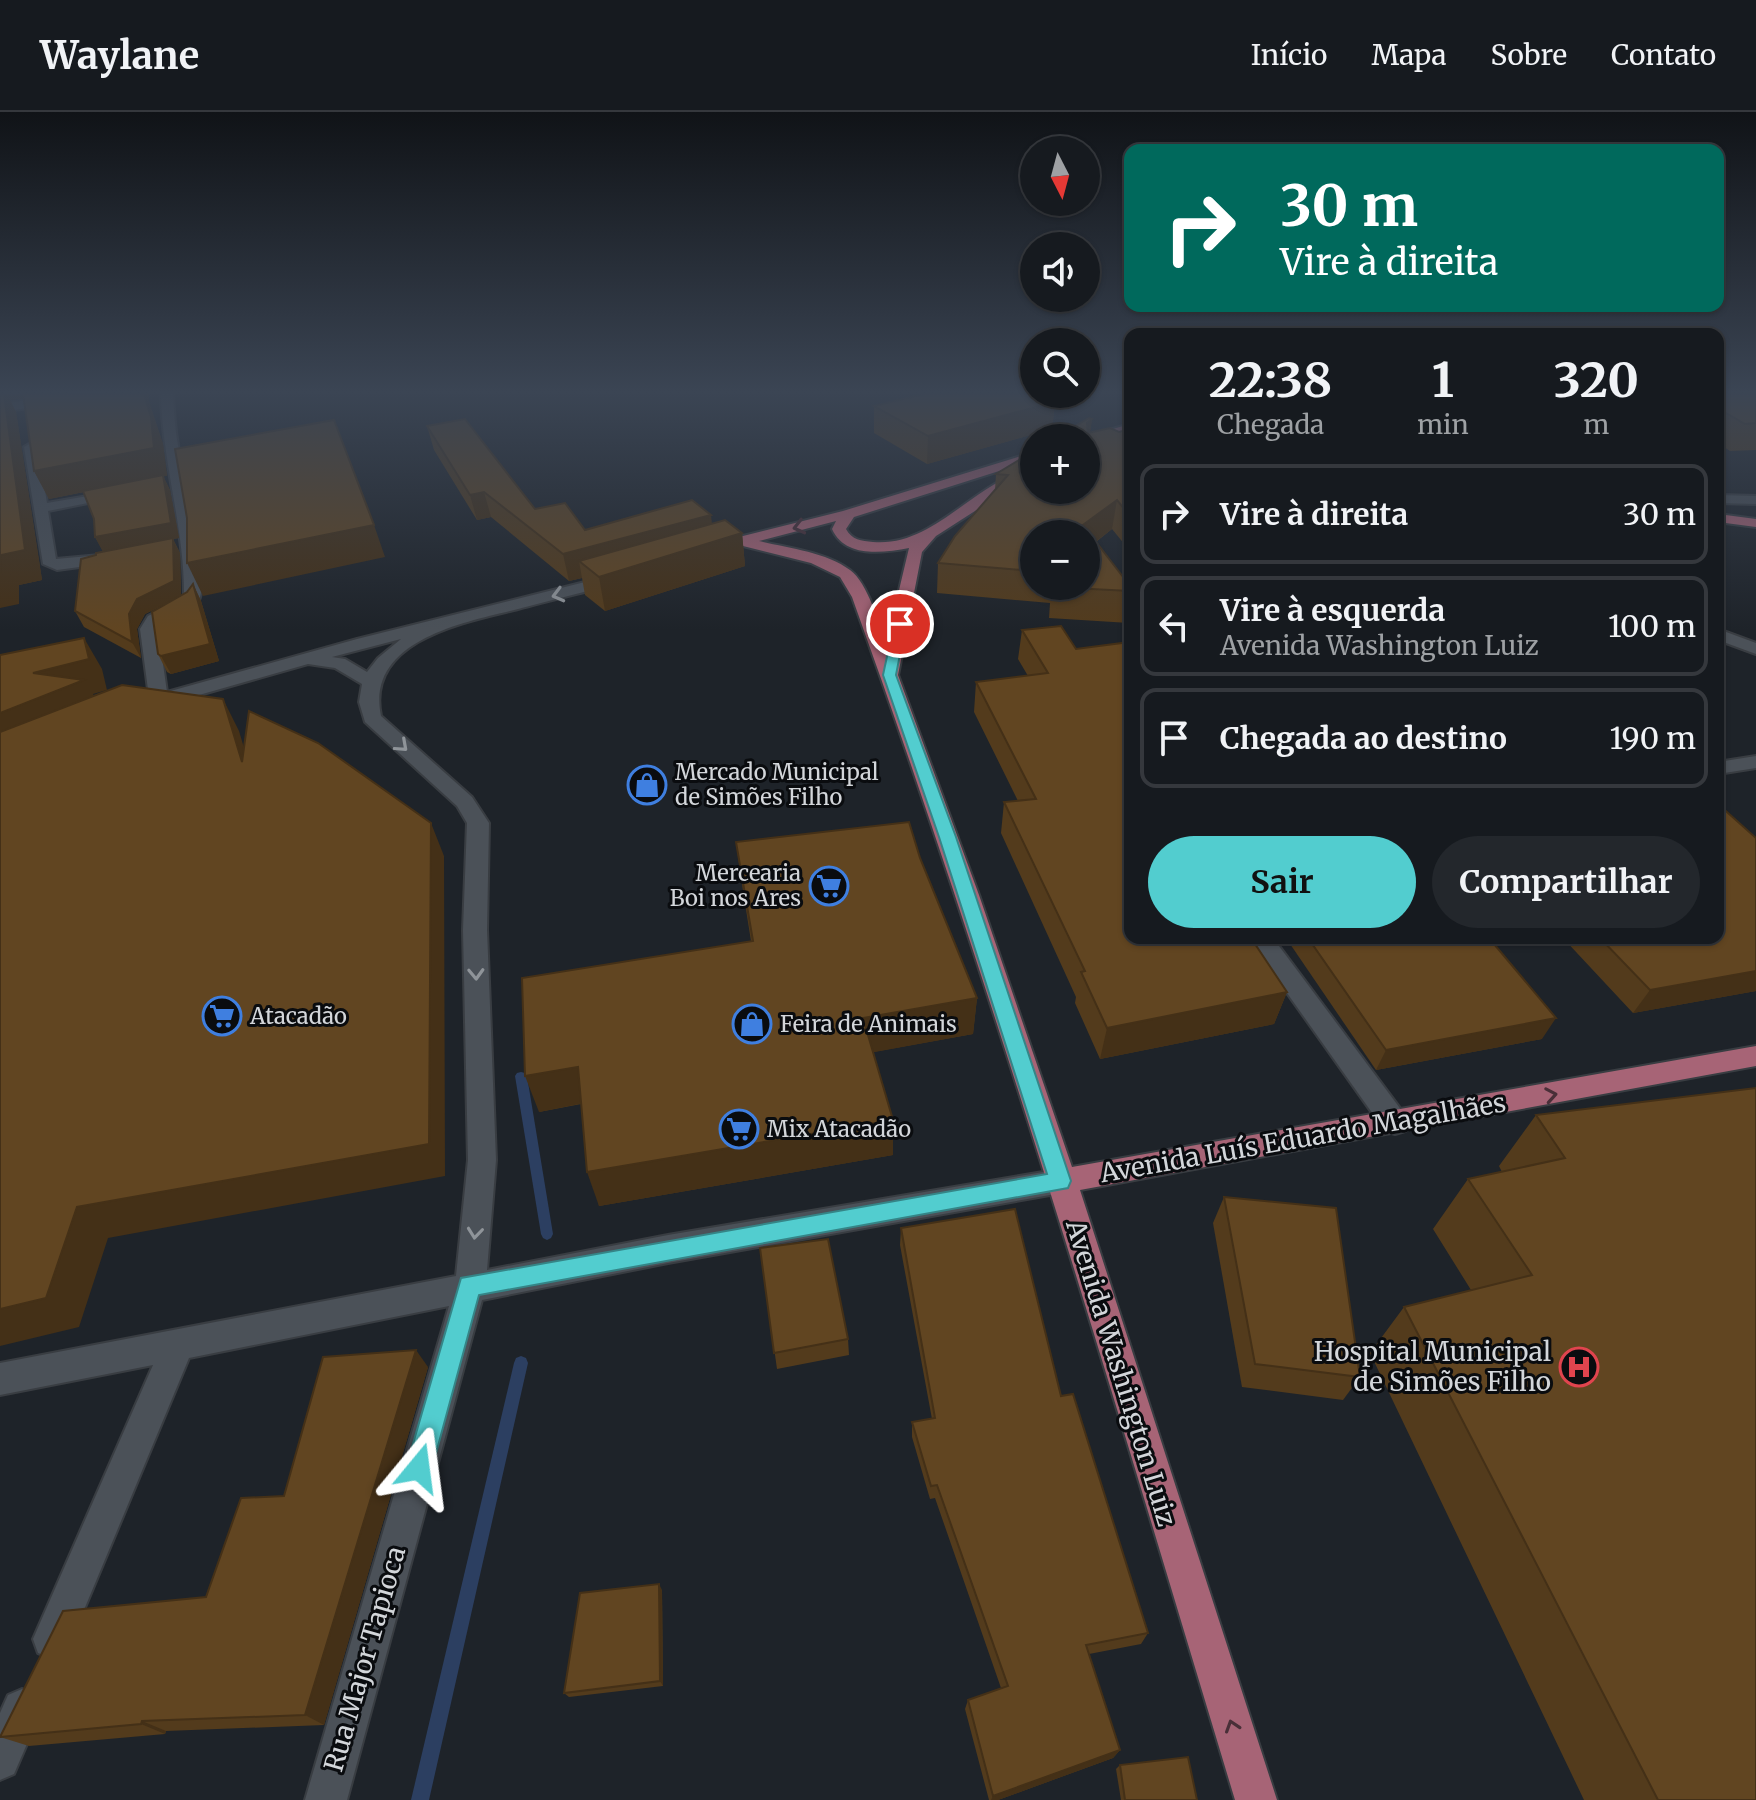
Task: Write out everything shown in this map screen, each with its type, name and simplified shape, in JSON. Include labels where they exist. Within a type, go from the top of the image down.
[{"type":"main road","points":[[934,531],[894,546],[868,547],[850,543],[841,537],[839,529],[848,514],[980,473]]},
{"type":"main road","points":[[889,675],[914,551],[934,531],[988,492],[1020,477]]},
{"type":"main road","name":"Avenida Washington Luiz","points":[[848,514],[733,544],[817,560],[846,574],[866,613],[947,837],[1061,1181],[1256,1800]]},
{"type":"main road","points":[[1724,519],[1756,523]]},
{"type":"main road","points":[[866,613],[904,597]]},
{"type":"main road","name":"Avenida Luís Eduardo Magalhães","points":[[1061,1181],[1755,1057]]},
{"type":"street","points":[[37,473],[48,555],[53,564],[124,557]]},
{"type":"street","points":[[159,699],[149,629],[154,620],[191,600],[184,545],[169,473]]},
{"type":"street","points":[[43,508],[135,490]]},
{"type":"street","points":[[1726,499],[1756,497]]},
{"type":"street","points":[[133,710],[159,699],[302,660],[623,577]]},
{"type":"street","points":[[302,660],[339,663],[371,682],[380,664],[397,648],[434,626]]},
{"type":"street","points":[[1724,636],[1756,649]]},
{"type":"street","name":"Rua Major Tapioca","points":[[326,1800],[470,1286],[482,1160],[475,930],[478,823],[465,802],[372,718],[368,706],[371,682]]},
{"type":"street","points":[[1724,767],[1756,762]]},
{"type":"street","points":[[1264,944],[1395,1123]]},
{"type":"street","name":"Avenida Luís Eduardo Magalhães","points":[[0,1379],[470,1286],[1061,1181]]},
{"type":"street","points":[[0,1760],[179,1343]]},
{"type":"building","points":[[0,473],[15,473],[25,550],[1,555],[0,574]]},
{"type":"building","points":[[179,473],[354,473],[374,525],[187,563],[187,518]]},
{"type":"building","points":[[456,473],[507,473],[535,509],[565,503],[585,530],[692,500],[711,515],[563,554],[484,492],[470,495]]},
{"type":"building","points":[[998,473],[1020,473],[1020,504],[1100,504],[1100,473],[1124,473],[1124,509],[1117,500],[1090,520],[1020,520],[1020,570],[938,563],[955,536],[1008,475]]},
{"type":"building","points":[[163,475],[171,523],[95,537],[94,519],[83,491]]},
{"type":"building","points":[[725,520],[742,533],[599,577],[579,561]]},
{"type":"building","points":[[173,538],[174,581],[137,599],[129,614],[132,642],[75,611],[81,559],[96,553]]},
{"type":"building","points":[[1100,547],[1124,578],[1124,591],[1100,589]]},
{"type":"building","points":[[193,584],[210,644],[161,656],[158,654],[152,612],[187,592]]},
{"type":"building","points":[[1061,626],[1076,649],[1124,643],[1124,944],[1255,944],[1287,992],[1107,1028],[1081,972],[1085,971],[1004,802],[1036,799],[976,682],[1048,673],[1022,630]]},
{"type":"building","points":[[84,638],[89,659],[33,673],[84,680],[0,713],[0,655]]},
{"type":"building","name":"Atacadão","points":[[122,685],[223,699],[242,762],[249,711],[318,743],[431,823],[429,1144],[77,1207],[46,1298],[0,1309],[0,732]]},
{"type":"building","points":[[1724,809],[1756,838],[1756,971],[1650,990],[1606,944],[1724,944]]},
{"type":"building","points":[[909,822],[920,858],[977,998],[863,1018],[893,1120],[587,1172],[578,1067],[525,1076],[522,978],[753,941],[736,842]]},
{"type":"building","points":[[1312,944],[1494,944],[1556,1018],[1386,1050]]},
{"type":"building","points":[[1756,1088],[1756,1800],[1658,1800],[1404,1307],[1532,1275],[1468,1179],[1565,1158],[1536,1115]]},
{"type":"building","points":[[1224,1197],[1336,1208],[1360,1377],[1255,1364]]},
{"type":"building","points":[[1015,1209],[1061,1396],[1073,1394],[1148,1633],[1086,1645],[1120,1750],[993,1796],[968,1700],[1008,1686],[937,1485],[931,1486],[912,1422],[935,1418],[901,1228]]},
{"type":"building","points":[[828,1239],[848,1339],[774,1353],[760,1248]]},
{"type":"building","points":[[416,1350],[305,1715],[142,1721],[141,1724],[0,1737],[63,1611],[206,1597],[241,1498],[284,1496],[323,1357]]},
{"type":"building","points":[[659,1584],[660,1681],[564,1693],[580,1593]]},
{"type":"building","points":[[1188,1757],[1197,1800],[1125,1800],[1120,1765]]},
{"type":"waterway","points":[[521,1076],[547,1234]]},
{"type":"waterway","points":[[420,1800],[521,1363]]},
{"type":"place","name":"Mercado Municipal de Simões Filho","points":[[647,785]]},
{"type":"place","name":"Mercearia Boi nos Ares","points":[[829,886]]},
{"type":"place","name":"Atacadão","points":[[222,1016]]},
{"type":"place","name":"Feira de Animais","points":[[752,1024]]},
{"type":"place","name":"Mix Atacadão","points":[[739,1129]]},
{"type":"place","name":"Hospital Municipal de Simões Filho","points":[[1579,1367]]},
{"type":"route","points":[[419,1468],[470,1286],[1061,1181],[947,837],[889,675],[900,624]]}]
